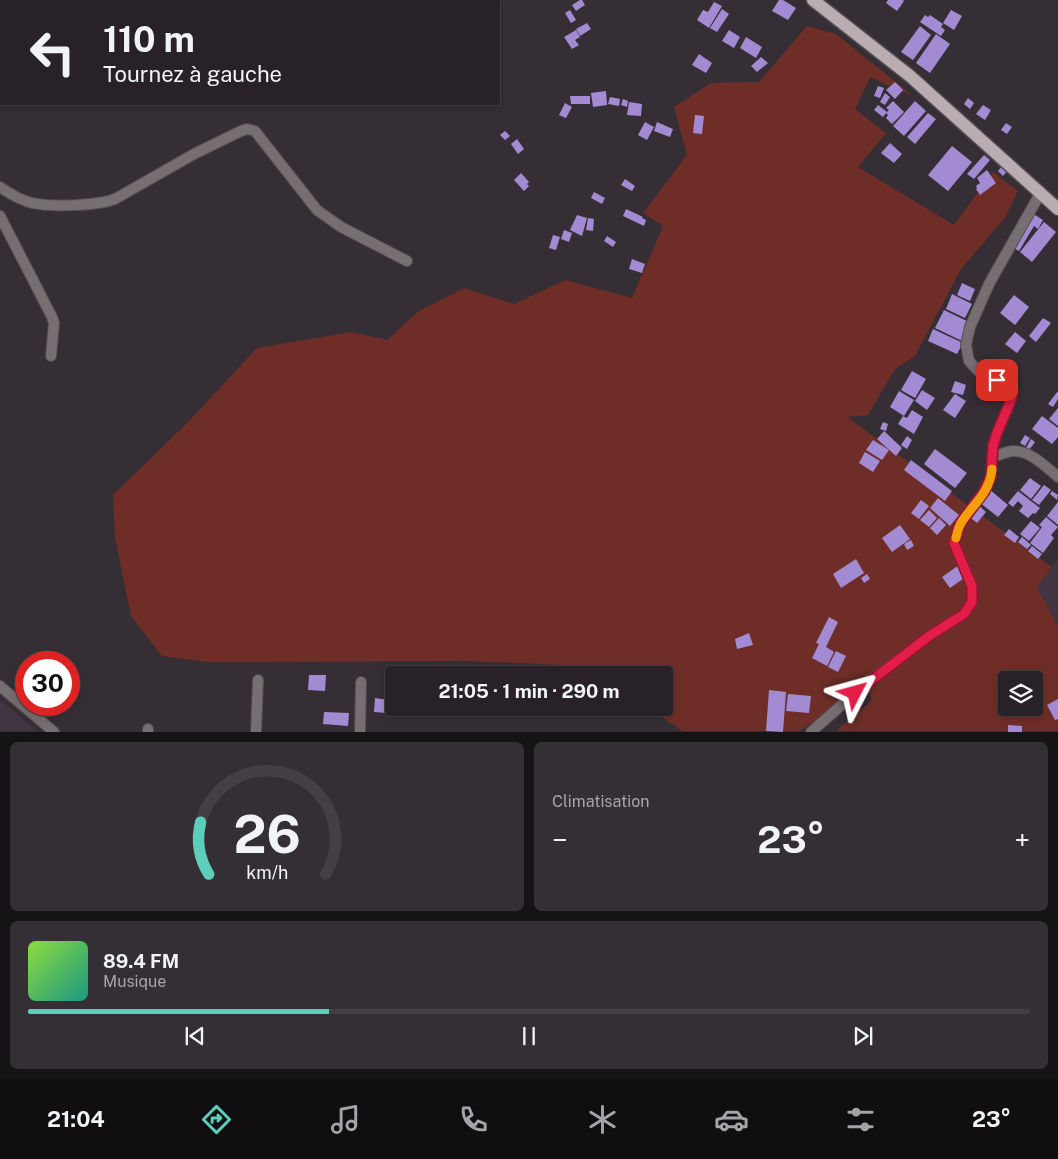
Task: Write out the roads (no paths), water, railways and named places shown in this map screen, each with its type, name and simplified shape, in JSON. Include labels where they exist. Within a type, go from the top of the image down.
[{"type":"main road","points":[[813,0],[910,76],[1058,209]]},
{"type":"street","points":[[0,187],[12,195],[32,203],[56,205],[105,203],[194,154],[247,129],[255,131],[317,210],[341,227],[407,260]]},
{"type":"street","points":[[811,732],[877,675],[929,636],[964,614],[972,602],[972,586],[954,543],[960,524],[984,492],[991,476],[992,457],[997,433],[1013,391],[1008,386],[979,372],[969,361],[966,345],[970,327],[989,284],[1041,192]]},
{"type":"street","points":[[0,216],[52,317],[54,324],[51,356]]},
{"type":"street","points":[[992,457],[1012,451],[1023,452],[1040,462],[1058,477]]},
{"type":"street","points":[[256,732],[258,680]]},
{"type":"street","points":[[360,732],[361,682]]},
{"type":"street","points":[[0,686],[54,732]]}]
